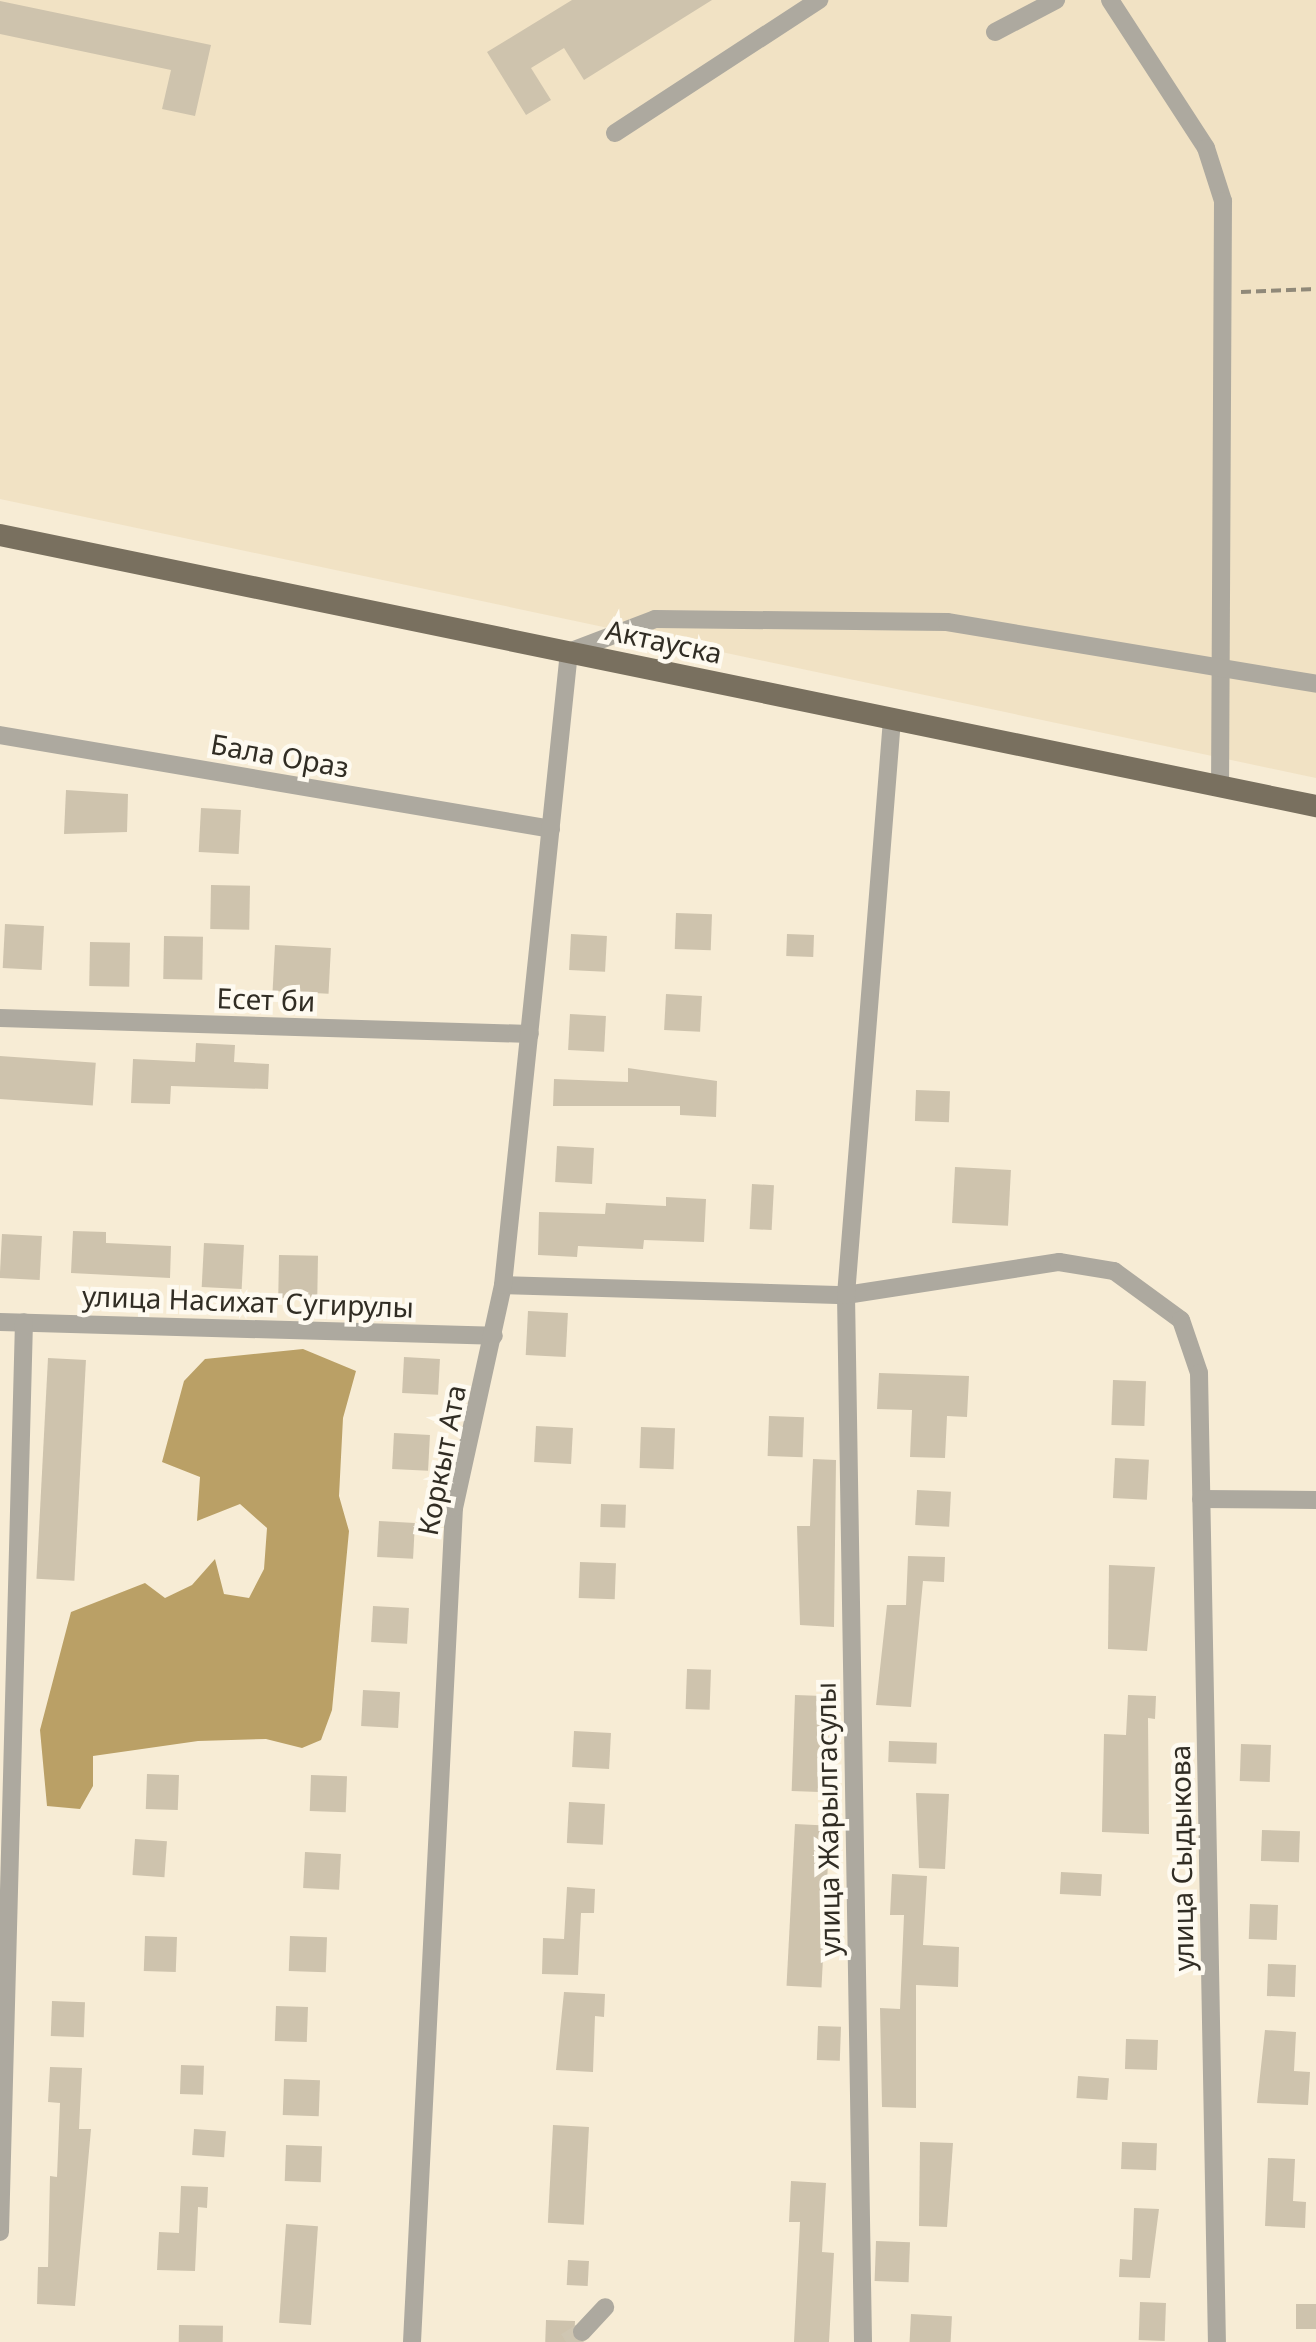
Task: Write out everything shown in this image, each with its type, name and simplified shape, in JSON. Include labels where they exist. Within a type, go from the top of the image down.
[{"type":"main road","name":"Актауска","points":[[0,535],[1316,806]]},
{"type":"street","points":[[615,133],[819,0]]},
{"type":"street","points":[[995,32],[1056,0]]},
{"type":"street","points":[[1110,0],[1206,148],[1223,201],[1220,786]]},
{"type":"street","points":[[569,652],[655,619],[946,622],[1221,664],[1316,684]]},
{"type":"street","name":"Коркыт Ата","points":[[412,2342],[454,1508],[503,1285],[569,652]]},
{"type":"street","name":"улица Жарылгасулы","points":[[862,2342],[846,1295],[892,719]]},
{"type":"street","name":"Бала Ораз","points":[[0,735],[551,829]]},
{"type":"street","name":"Есет би","points":[[0,1018],[530,1034]]},
{"type":"street","name":"улица Сыдыкова","points":[[503,1285],[846,1295],[1058,1262],[1114,1271],[1181,1320],[1199,1373],[1217,2342]]},
{"type":"street","name":"улица Насихат Сугирулы","points":[[0,1322],[494,1336]]},
{"type":"street","points":[[0,2232],[5,1902],[24,1322]]},
{"type":"street","points":[[1202,1499],[1316,1500]]},
{"type":"street","points":[[582,2332],[605,2308]]},
{"type":"path","points":[[1222,292],[1316,289]]},
{"type":"shaded area","points":[[0,0],[1316,0],[1316,778],[0,499]]},
{"type":"shaded area","points":[[303,1349],[356,1371],[343,1418],[339,1496],[349,1531],[332,1710],[321,1740],[302,1748],[266,1739],[198,1741],[93,1756],[93,1786],[80,1809],[47,1806],[40,1730],[71,1612],[145,1583],[165,1598],[192,1585],[215,1559],[224,1594],[249,1598],[264,1569],[267,1528],[240,1504],[197,1521],[200,1477],[162,1462],[184,1381],[205,1359]]},
{"type":"building","points":[[572,0],[712,0],[584,80],[564,48],[531,68],[551,100],[526,115],[487,52]]},
{"type":"building","points":[[0,1],[211,45],[195,116],[162,109],[171,70],[0,34]]},
{"type":"building","points":[[66,790],[128,794],[127,832],[64,834]]},
{"type":"building","points":[[201,808],[241,810],[239,854],[199,852]]},
{"type":"building","points":[[211,885],[250,886],[249,930],[210,929]]},
{"type":"building","points":[[676,913],[712,914],[711,950],[675,949]]},
{"type":"building","points":[[5,924],[44,926],[42,970],[3,968]]},
{"type":"building","points":[[571,934],[607,936],[605,972],[569,970]]},
{"type":"building","points":[[787,934],[814,935],[813,957],[786,956]]},
{"type":"building","points":[[164,936],[203,937],[202,980],[163,979]]},
{"type":"building","points":[[90,942],[130,943],[129,987],[89,986]]},
{"type":"building","points":[[275,945],[331,948],[329,994],[273,991]]},
{"type":"building","points":[[666,994],[702,996],[700,1032],[664,1030]]},
{"type":"building","points":[[570,1014],[606,1016],[604,1052],[568,1050]]},
{"type":"building","points":[[196,1043],[235,1045],[234,1062],[269,1064],[268,1089],[171,1086],[170,1104],[131,1103],[133,1059],[195,1062]]},
{"type":"building","points":[[0,1056],[96,1063],[93,1106],[0,1099]]},
{"type":"building","points":[[628,1068],[717,1081],[716,1117],[680,1115],[680,1106],[553,1106],[554,1079],[628,1082]]},
{"type":"building","points":[[916,1090],[950,1091],[949,1122],[915,1121]]},
{"type":"building","points":[[557,1146],[594,1148],[592,1184],[555,1182]]},
{"type":"building","points":[[955,1167],[1011,1170],[1008,1226],[952,1223]]},
{"type":"building","points":[[752,1184],[774,1185],[772,1230],[750,1229]]},
{"type":"building","points":[[666,1197],[706,1199],[704,1242],[644,1240],[643,1249],[578,1246],[577,1257],[538,1255],[539,1212],[605,1214],[606,1203],[666,1206]]},
{"type":"building","points":[[73,1231],[106,1232],[106,1243],[171,1246],[170,1278],[71,1273]]},
{"type":"building","points":[[2,1234],[42,1236],[40,1280],[0,1278]]},
{"type":"building","points":[[204,1243],[244,1245],[242,1289],[202,1287]]},
{"type":"building","points":[[279,1255],[318,1256],[317,1299],[278,1298]]},
{"type":"building","points":[[528,1311],[568,1313],[566,1357],[526,1355]]},
{"type":"building","points":[[404,1357],[440,1359],[438,1395],[402,1393]]},
{"type":"building","points":[[48,1358],[86,1360],[74,1581],[36,1579]]},
{"type":"building","points":[[879,1373],[969,1376],[967,1417],[947,1416],[945,1458],[910,1457],[912,1410],[877,1409]]},
{"type":"building","points":[[1113,1380],[1146,1381],[1144,1426],[1111,1425]]},
{"type":"building","points":[[769,1416],[804,1417],[803,1457],[768,1456]]},
{"type":"building","points":[[536,1426],[573,1428],[571,1464],[534,1462]]},
{"type":"building","points":[[641,1427],[675,1428],[674,1469],[640,1468]]},
{"type":"building","points":[[394,1433],[430,1435],[428,1471],[392,1469]]},
{"type":"building","points":[[1115,1458],[1149,1460],[1147,1500],[1113,1498]]},
{"type":"building","points":[[813,1459],[836,1460],[834,1627],[800,1625],[797,1526],[810,1526]]},
{"type":"building","points":[[917,1490],[951,1492],[949,1527],[915,1525]]},
{"type":"building","points":[[601,1504],[626,1505],[625,1528],[600,1527]]},
{"type":"building","points":[[379,1521],[415,1523],[413,1559],[377,1557]]},
{"type":"building","points":[[908,1556],[945,1557],[944,1582],[923,1581],[911,1707],[876,1705],[887,1605],[906,1605]]},
{"type":"building","points":[[580,1562],[616,1563],[615,1599],[579,1598]]},
{"type":"building","points":[[1109,1565],[1155,1567],[1147,1651],[1108,1649]]},
{"type":"building","points":[[373,1606],[409,1608],[407,1644],[371,1642]]},
{"type":"building","points":[[687,1669],[711,1670],[710,1710],[686,1709]]},
{"type":"building","points":[[363,1690],[400,1692],[398,1728],[361,1726]]},
{"type":"building","points":[[795,1695],[830,1696],[827,1792],[792,1791]]},
{"type":"building","points":[[1128,1695],[1156,1696],[1155,1719],[1148,1718],[1149,1834],[1102,1832],[1104,1734],[1126,1735]]},
{"type":"building","points":[[574,1731],[611,1733],[609,1769],[572,1767]]},
{"type":"building","points":[[889,1741],[937,1743],[936,1764],[888,1762]]},
{"type":"building","points":[[1241,1744],[1271,1745],[1270,1782],[1240,1781]]},
{"type":"building","points":[[147,1774],[179,1775],[178,1810],[146,1809]]},
{"type":"building","points":[[311,1775],[347,1776],[346,1812],[310,1811]]},
{"type":"building","points":[[916,1793],[949,1794],[945,1869],[919,1868]]},
{"type":"building","points":[[569,1802],[605,1804],[603,1845],[567,1843]]},
{"type":"building","points":[[795,1824],[830,1826],[821,1988],[787,1986]]},
{"type":"building","points":[[1262,1830],[1300,1831],[1299,1862],[1261,1861]]},
{"type":"building","points":[[135,1839],[167,1841],[164,1877],[132,1875]]},
{"type":"building","points":[[305,1852],[341,1854],[339,1890],[303,1888]]},
{"type":"building","points":[[1061,1872],[1102,1874],[1101,1896],[1060,1894]]},
{"type":"building","points":[[892,1874],[927,1876],[923,1945],[959,1947],[958,1987],[916,1985],[916,2108],[882,2107],[880,2008],[900,2009],[904,1915],[890,1915]]},
{"type":"building","points":[[567,1887],[595,1889],[594,1913],[581,1913],[578,1975],[542,1974],[543,1938],[564,1939]]},
{"type":"building","points":[[1250,1904],[1278,1905],[1277,1940],[1249,1939]]},
{"type":"building","points":[[145,1936],[177,1937],[176,1972],[144,1971]]},
{"type":"building","points":[[290,1936],[327,1937],[326,1972],[289,1971]]},
{"type":"building","points":[[1268,1964],[1296,1965],[1295,1997],[1267,1996]]},
{"type":"building","points":[[564,1992],[605,1994],[604,2017],[595,2016],[593,2072],[556,2070]]},
{"type":"building","points":[[52,2001],[85,2002],[84,2037],[51,2036]]},
{"type":"building","points":[[276,2006],[308,2007],[307,2042],[275,2041]]},
{"type":"building","points":[[818,2026],[841,2027],[840,2061],[817,2060]]},
{"type":"building","points":[[1265,2030],[1296,2032],[1294,2071],[1310,2072],[1308,2105],[1257,2103]]},
{"type":"building","points":[[1126,2039],[1158,2040],[1157,2070],[1125,2069]]},
{"type":"building","points":[[181,2065],[204,2066],[203,2095],[180,2094]]},
{"type":"building","points":[[50,2067],[82,2068],[79,2129],[91,2129],[75,2306],[37,2304],[38,2267],[48,2267],[50,2176],[57,2177],[60,2103],[48,2102]]},
{"type":"building","points":[[1078,2076],[1109,2078],[1107,2100],[1076,2098]]},
{"type":"building","points":[[284,2079],[320,2080],[319,2116],[283,2115]]},
{"type":"building","points":[[553,2125],[589,2127],[584,2225],[548,2223]]},
{"type":"building","points":[[194,2129],[226,2131],[224,2157],[192,2155]]},
{"type":"building","points":[[920,2142],[953,2143],[947,2227],[919,2226]]},
{"type":"building","points":[[1122,2142],[1157,2143],[1156,2170],[1121,2169]]},
{"type":"building","points":[[286,2145],[322,2146],[321,2182],[285,2181]]},
{"type":"building","points":[[1268,2158],[1295,2159],[1293,2201],[1306,2202],[1305,2228],[1265,2226]]},
{"type":"building","points":[[791,2181],[826,2183],[822,2252],[834,2253],[829,2342],[794,2342],[800,2222],[789,2222]]},
{"type":"building","points":[[181,2186],[208,2187],[207,2208],[198,2207],[195,2271],[157,2270],[159,2232],[179,2233]]},
{"type":"building","points":[[1134,2208],[1159,2209],[1150,2278],[1119,2277],[1120,2259],[1132,2260]]},
{"type":"building","points":[[286,2224],[318,2226],[311,2325],[279,2323]]},
{"type":"building","points":[[876,2241],[910,2242],[909,2282],[875,2281]]},
{"type":"building","points":[[568,2260],[589,2261],[588,2286],[567,2285]]},
{"type":"building","points":[[1140,2302],[1166,2303],[1165,2341],[1139,2340]]},
{"type":"building","points":[[1296,2304],[1316,2304],[1316,2329],[1296,2329]]},
{"type":"building","points":[[911,2314],[952,2316],[951,2342],[910,2342]]},
{"type":"building","points":[[546,2320],[575,2321],[574,2342],[545,2342]]},
{"type":"building","points":[[179,2325],[223,2326],[223,2342],[179,2342]]},
{"type":"tunnel","points":[[566,2342],[582,2332]]}]
